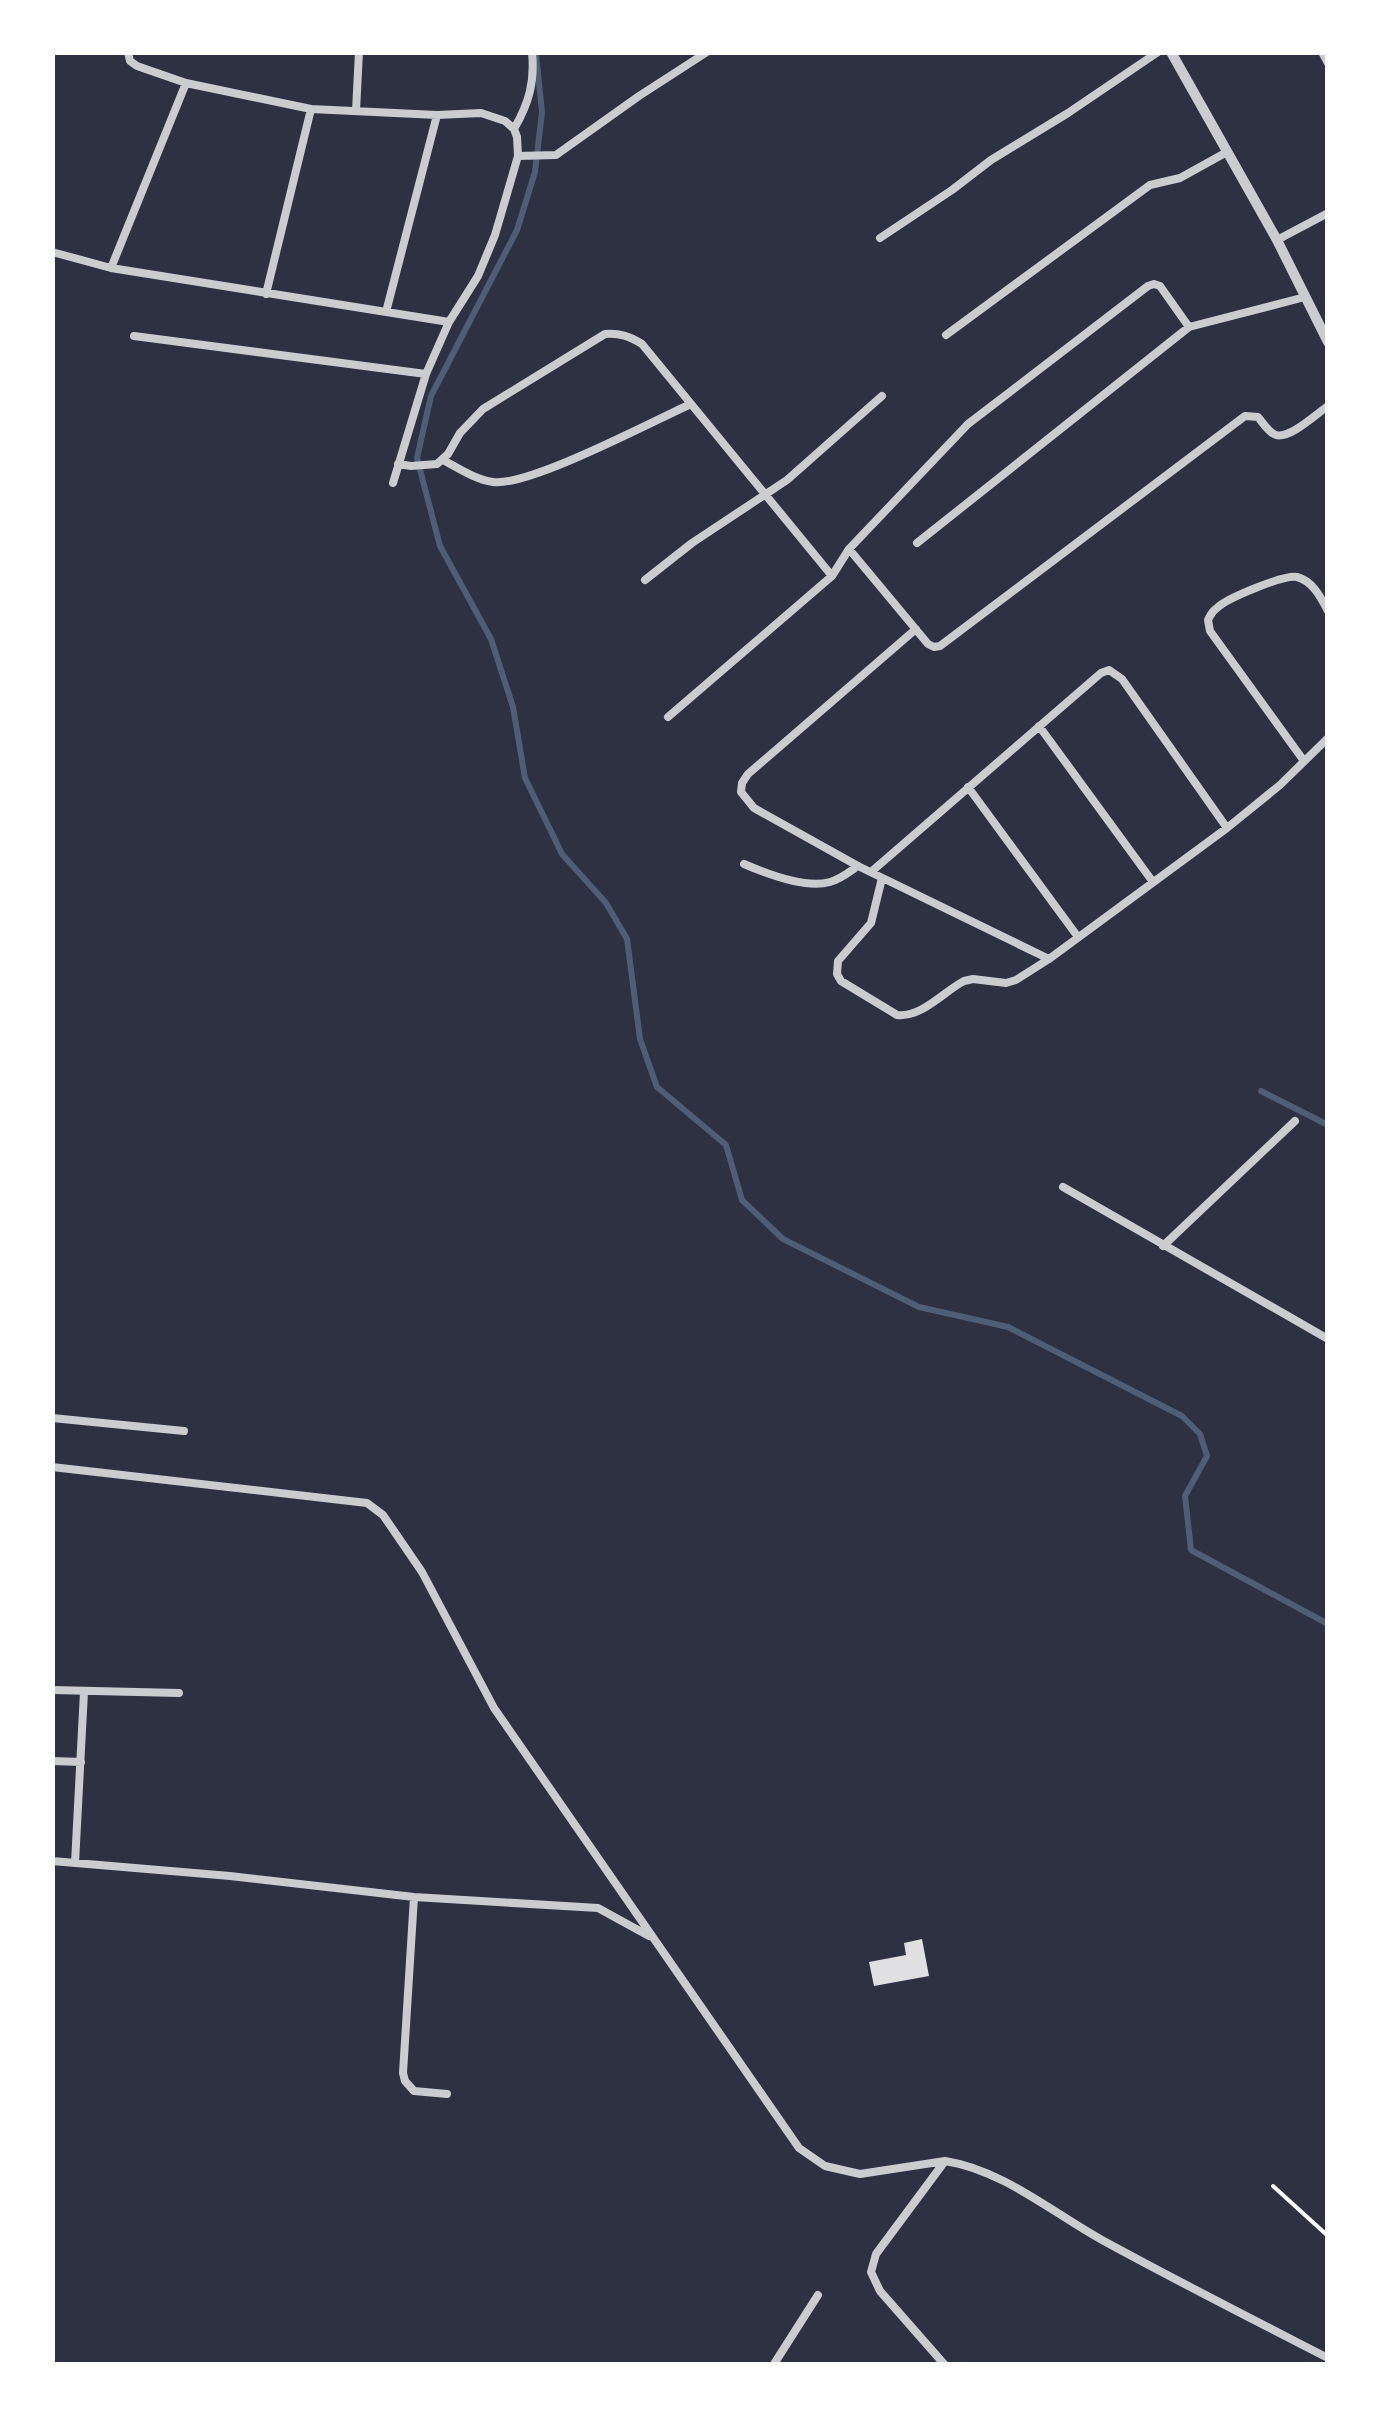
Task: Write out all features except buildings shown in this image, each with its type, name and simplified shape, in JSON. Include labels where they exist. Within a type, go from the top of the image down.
[{"type":"street","points":[[128,52],[130,62],[137,66],[186,83],[311,109],[437,115],[481,113],[506,121],[514,129],[518,156],[491,246],[478,276],[448,322],[426,374],[393,483]]},
{"type":"street","points":[[356,110],[359,52]]},
{"type":"street","points":[[514,129],[532,91],[532,52]]},
{"type":"street","points":[[518,156],[556,155],[708,52]]},
{"type":"street","points":[[880,238],[991,160],[1158,52]]},
{"type":"street","points":[[1171,52],[1277,240],[1328,342]]},
{"type":"street","points":[[1322,52],[1328,63]]},
{"type":"street","points":[[111,268],[186,83]]},
{"type":"street","points":[[266,294],[311,109]]},
{"type":"street","points":[[386,312],[437,115]]},
{"type":"street","points":[[946,335],[1150,185],[1180,178],[1227,152]]},
{"type":"street","points":[[1277,240],[1328,213]]},
{"type":"street","points":[[52,252],[111,268],[448,322]]},
{"type":"street","points":[[668,717],[832,576],[850,550],[968,424],[1148,286],[1160,286],[1190,327]]},
{"type":"street","points":[[917,544],[1190,327],[1305,297]]},
{"type":"street","points":[[440,462],[483,408],[605,334],[630,336],[642,344],[832,576]]},
{"type":"street","points":[[134,336],[426,374]]},
{"type":"street","points":[[646,580],[766,495],[882,396]]},
{"type":"street","points":[[398,464],[440,462],[500,483],[525,478],[691,404]]},
{"type":"street","points":[[850,550],[934,647],[948,642],[1245,416],[1258,417],[1278,436],[1292,432],[1328,406]]},
{"type":"street","points":[[1304,761],[1210,631],[1208,620],[1220,604],[1285,578],[1308,582],[1328,611]]},
{"type":"street","points":[[916,628],[748,774],[741,792],[754,808],[882,881],[1049,959]]},
{"type":"street","points":[[871,872],[1109,670],[1122,679],[1227,828]]},
{"type":"street","points":[[1039,726],[1153,882]]},
{"type":"street","points":[[882,881],[871,922],[838,961],[837,974],[897,1015],[905,1016],[916,1013],[964,981],[1006,983],[1049,959],[1227,828],[1280,786],[1328,738]]},
{"type":"street","points":[[968,786],[1078,937]]},
{"type":"street","points":[[744,864],[778,877],[818,884],[842,878],[858,866]]},
{"type":"street","points":[[1163,1246],[1295,1122]]},
{"type":"street","points":[[1063,1188],[1328,1339]]},
{"type":"street","points":[[52,1418],[184,1431]]},
{"type":"street","points":[[52,1467],[367,1504],[383,1514],[422,1572],[494,1708],[798,2148],[825,2166],[860,2174],[946,2161],[978,2169],[1100,2239],[1328,2358]]},
{"type":"street","points":[[52,1690],[179,1693]]},
{"type":"street","points":[[75,1862],[84,1692]]},
{"type":"street","points":[[52,1761],[81,1762]]},
{"type":"street","points":[[52,1860],[414,1897],[598,1908],[654,1939]]},
{"type":"street","points":[[414,1897],[404,2081],[414,2091],[447,2094]]},
{"type":"street","points":[[944,2364],[880,2291],[871,2272],[876,2254],[946,2161]]},
{"type":"street","points":[[778,2363],[818,2295]]},
{"type":"path","points":[[1273,2186],[1328,2236]]},
{"type":"waterway","points":[[536,54],[542,112],[535,172],[517,230],[431,396],[417,458],[440,546],[491,639],[513,707],[525,778],[562,854],[606,903],[627,939],[640,1039],[657,1087],[726,1145],[742,1200],[783,1239],[919,1307],[1008,1327],[1182,1416],[1200,1434],[1207,1456],[1185,1496],[1191,1550],[1328,1624]]},
{"type":"waterway","points":[[1261,1091],[1328,1125]]}]
